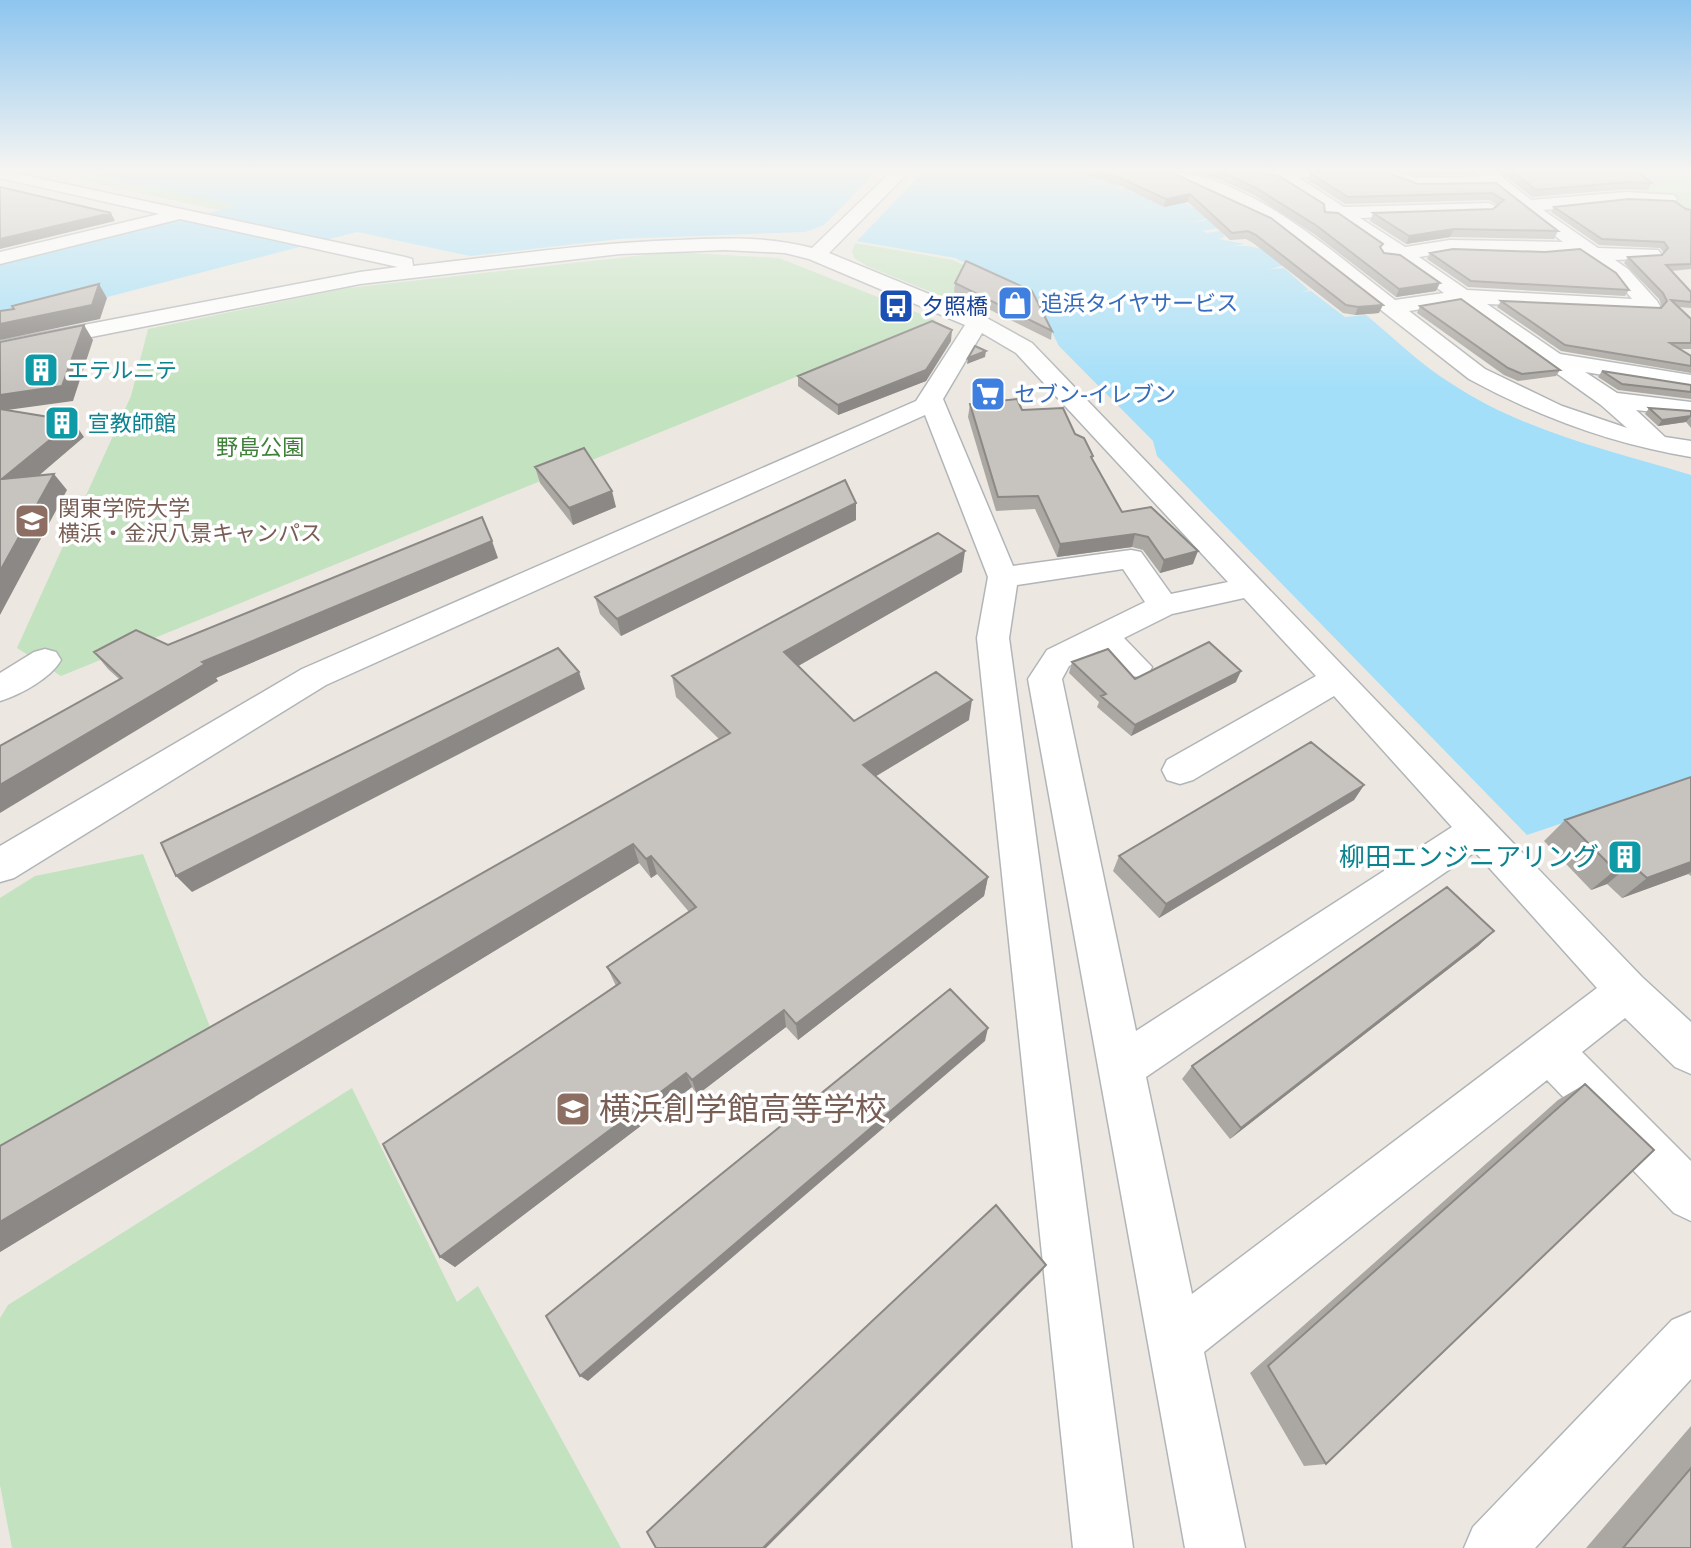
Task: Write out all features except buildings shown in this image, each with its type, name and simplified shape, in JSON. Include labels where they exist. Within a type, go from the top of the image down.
[{"type":"street","points":[[0,258],[71,242]]},
{"type":"street","points":[[310,242],[430,269]]},
{"type":"street","points":[[824,247],[829,242]]},
{"type":"street","points":[[1317,242],[1333,261],[1391,307],[1477,374],[1502,388],[1579,420],[1660,444],[1691,449]]},
{"type":"street","points":[[1385,242],[1610,400],[1660,444]]},
{"type":"street","points":[[1391,307],[1462,296],[1649,306],[1621,273],[1579,242]]},
{"type":"street","points":[[0,348],[321,284],[430,269],[674,244],[824,247],[1024,348],[1338,679],[1627,991],[1691,1052]]},
{"type":"street","points":[[1333,261],[1450,246],[1651,254]]},
{"type":"street","points":[[0,866],[314,677],[925,406],[977,322]]},
{"type":"street","points":[[1554,360],[1691,382]]},
{"type":"street","points":[[931,398],[1003,577],[993,638],[1103,1548]]},
{"type":"street","points":[[1610,400],[1691,409]]},
{"type":"street","points":[[1003,577],[1131,559],[1163,606]]},
{"type":"street","points":[[1215,1548],[1045,679],[1058,658],[1163,606],[1250,587]]},
{"type":"street","points":[[1102,636],[1136,667]]},
{"type":"street","points":[[0,689],[45,660]]},
{"type":"street","points":[[1180,770],[1338,679]]},
{"type":"street","points":[[1121,1067],[1477,831]]},
{"type":"street","points":[[1174,1341],[1627,991]]},
{"type":"street","points":[[1550,1051],[1691,1196]]},
{"type":"street","points":[[1494,1548],[1691,1339]]},
{"type":"green space","points":[[1683,242],[1691,242],[1691,253]]},
{"type":"green space","points":[[855,243],[953,260],[1007,286],[978,311],[867,266],[854,258],[852,251]]},
{"type":"green space","name":"野島公園","points":[[672,252],[779,258],[936,320],[61,676],[17,648],[131,396],[148,329],[348,288]]},
{"type":"green space","points":[[143,854],[217,1045],[0,1172],[0,898],[35,876]]},
{"type":"green space","points":[[352,1088],[457,1302],[478,1286],[621,1548],[12,1548],[0,1485],[0,1318],[8,1305]]},
{"type":"water","points":[[91,242],[318,242],[0,325],[0,265]]},
{"type":"water","points":[[405,242],[591,242],[470,256]]},
{"type":"water","points":[[863,242],[1236,242],[1245,244],[1228,247],[1259,248],[1285,265],[1270,269],[1284,268],[1309,290],[1301,292],[1311,291],[1345,317],[1366,315],[1429,368],[1479,400],[1508,415],[1568,438],[1691,475],[1691,783],[1685,782],[1527,835],[1157,456],[1153,441],[1059,346],[1034,297],[955,258]]},
{"type":"place","name":"追浜タイヤサービス","points":[[1015,303]]},
{"type":"place","name":"夕照橋","points":[[896,306]]},
{"type":"place","name":"エテルニテ","points":[[41,370]]},
{"type":"place","name":"セブン-イレブン","points":[[988,394]]},
{"type":"place","name":"宣教師館","points":[[62,423]]},
{"type":"place","name":"関東学院大学 横浜・金沢八景キャンパス","points":[[32,521]]},
{"type":"place","name":"柳田エンジニアリング","points":[[1625,857]]},
{"type":"place","name":"横浜創学館高等学校","points":[[573,1109]]}]
